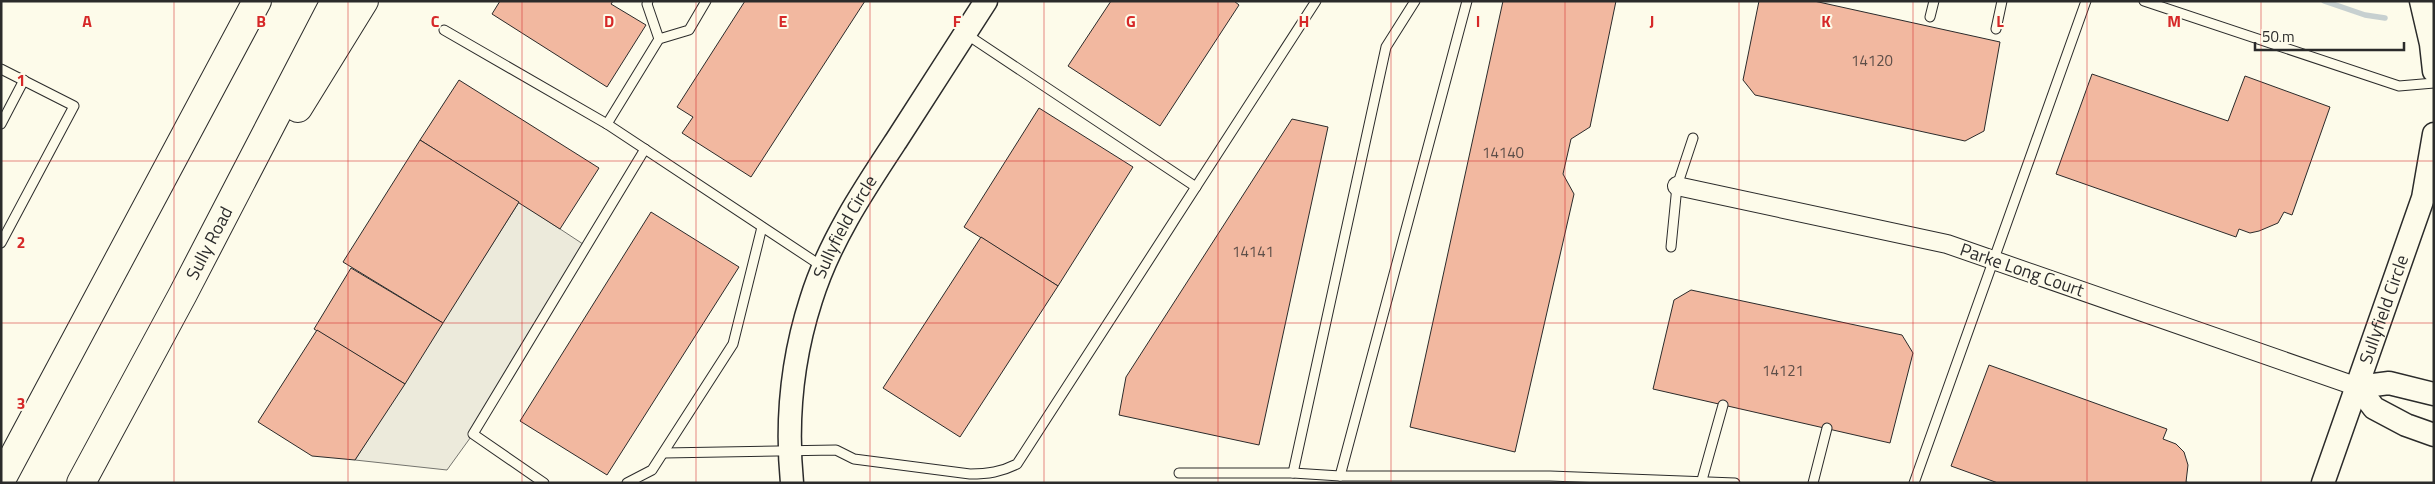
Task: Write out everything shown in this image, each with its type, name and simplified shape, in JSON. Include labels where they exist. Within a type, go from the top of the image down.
[{"type":"highway","points":[[231,49],[251,1]]},
{"type":"highway","points":[[1,480],[257,1]]},
{"type":"highway","name":"Sully Road","points":[[81,483],[183,294],[335,1]]},
{"type":"highway","points":[[183,294],[364,1]]},
{"type":"street","name":"Sullyfield Circle","points":[[792,483],[790,403],[794,368],[811,300],[823,267],[855,204],[986,1]]},
{"type":"street","points":[[2421,1],[2431,44],[2434,71]]},
{"type":"street","name":"Sullyfield Circle","points":[[2323,483],[2423,198],[2431,171],[2434,134]]},
{"type":"street","name":"Parke Long Court","points":[[1678,186],[1947,244],[2358,387]]},
{"type":"street","points":[[2434,394],[2389,383],[2358,387],[2374,408],[2406,425],[2434,435]]},
{"type":"lane","points":[[648,1],[647,4],[659,39]]},
{"type":"lane","points":[[606,124],[659,39],[689,30],[706,1]]},
{"type":"lane","points":[[664,453],[836,450],[854,459],[970,474],[990,474],[1006,470],[1016,464],[1316,1]]},
{"type":"lane","points":[[1294,473],[1386,47],[1415,1]]},
{"type":"lane","points":[[1340,476],[1467,1]]},
{"type":"lane","points":[[1930,17],[1934,1]]},
{"type":"lane","points":[[1996,29],[2002,1]]},
{"type":"lane","points":[[1914,483],[1992,259],[2086,1]]},
{"type":"lane","points":[[2144,1],[2399,86],[2434,83]]},
{"type":"lane","points":[[444,30],[606,124],[823,267]]},
{"type":"lane","points":[[965,34],[1196,187]]},
{"type":"lane","points":[[1,69],[74,106],[1,243]]},
{"type":"lane","points":[[2,119],[24,80]]},
{"type":"lane","points":[[1671,247],[1678,186],[1693,138]]},
{"type":"lane","points":[[544,483],[473,434],[645,150]]},
{"type":"lane","points":[[627,483],[652,470],[733,344],[762,227]]},
{"type":"lane","points":[[1702,480],[1723,405]]},
{"type":"lane","points":[[1813,483],[1827,428]]},
{"type":"lane","points":[[1180,473],[1294,473],[1340,476],[1550,476],[1702,480],[1735,483]]},
{"type":"shaded area","points":[[519,202],[586,246],[473,434],[447,470],[355,460]]},
{"type":"building","points":[[500,1],[613,1],[611,4],[646,25],[607,87],[492,14]]},
{"type":"building","points":[[745,1],[865,1],[751,177],[682,133],[693,117],[677,107]]},
{"type":"building","points":[[1111,1],[1234,1],[1239,5],[1160,126],[1068,66]]},
{"type":"building","points":[[1503,1],[1616,1],[1590,127],[1571,139],[1563,174],[1574,194],[1515,452],[1410,427]]},
{"type":"building","points":[[1759,1],[1814,1],[2000,42],[1984,131],[1965,141],[1755,95],[1743,80]]},
{"type":"building","points":[[2092,74],[2228,121],[2245,76],[2330,107],[2292,215],[2284,212],[2278,223],[2259,231],[2250,233],[2239,229],[2236,237],[2056,174]]},
{"type":"building","points":[[459,80],[599,168],[560,229],[420,140]]},
{"type":"building","points":[[1039,108],[1133,167],[1058,286],[964,227]]},
{"type":"building","points":[[1292,119],[1328,127],[1259,445],[1119,415],[1126,377]]},
{"type":"building","points":[[420,140],[519,202],[443,323],[343,262]]},
{"type":"building","points":[[651,212],[739,267],[607,475],[520,421]]},
{"type":"building","points":[[981,237],[1058,286],[960,437],[883,388]]},
{"type":"building","points":[[351,268],[443,323],[405,384],[314,329]]},
{"type":"building","points":[[1691,290],[1902,335],[1913,353],[1890,443],[1653,389],[1674,300]]},
{"type":"building","points":[[317,330],[405,384],[355,460],[312,456],[258,422]]},
{"type":"building","points":[[1989,365],[2167,429],[2163,439],[2176,444],[2184,452],[2188,465],[2186,482],[2191,483],[1998,483],[1951,466]]},
{"type":"waterway","points":[[2324,1],[2365,15],[2385,18]]}]
